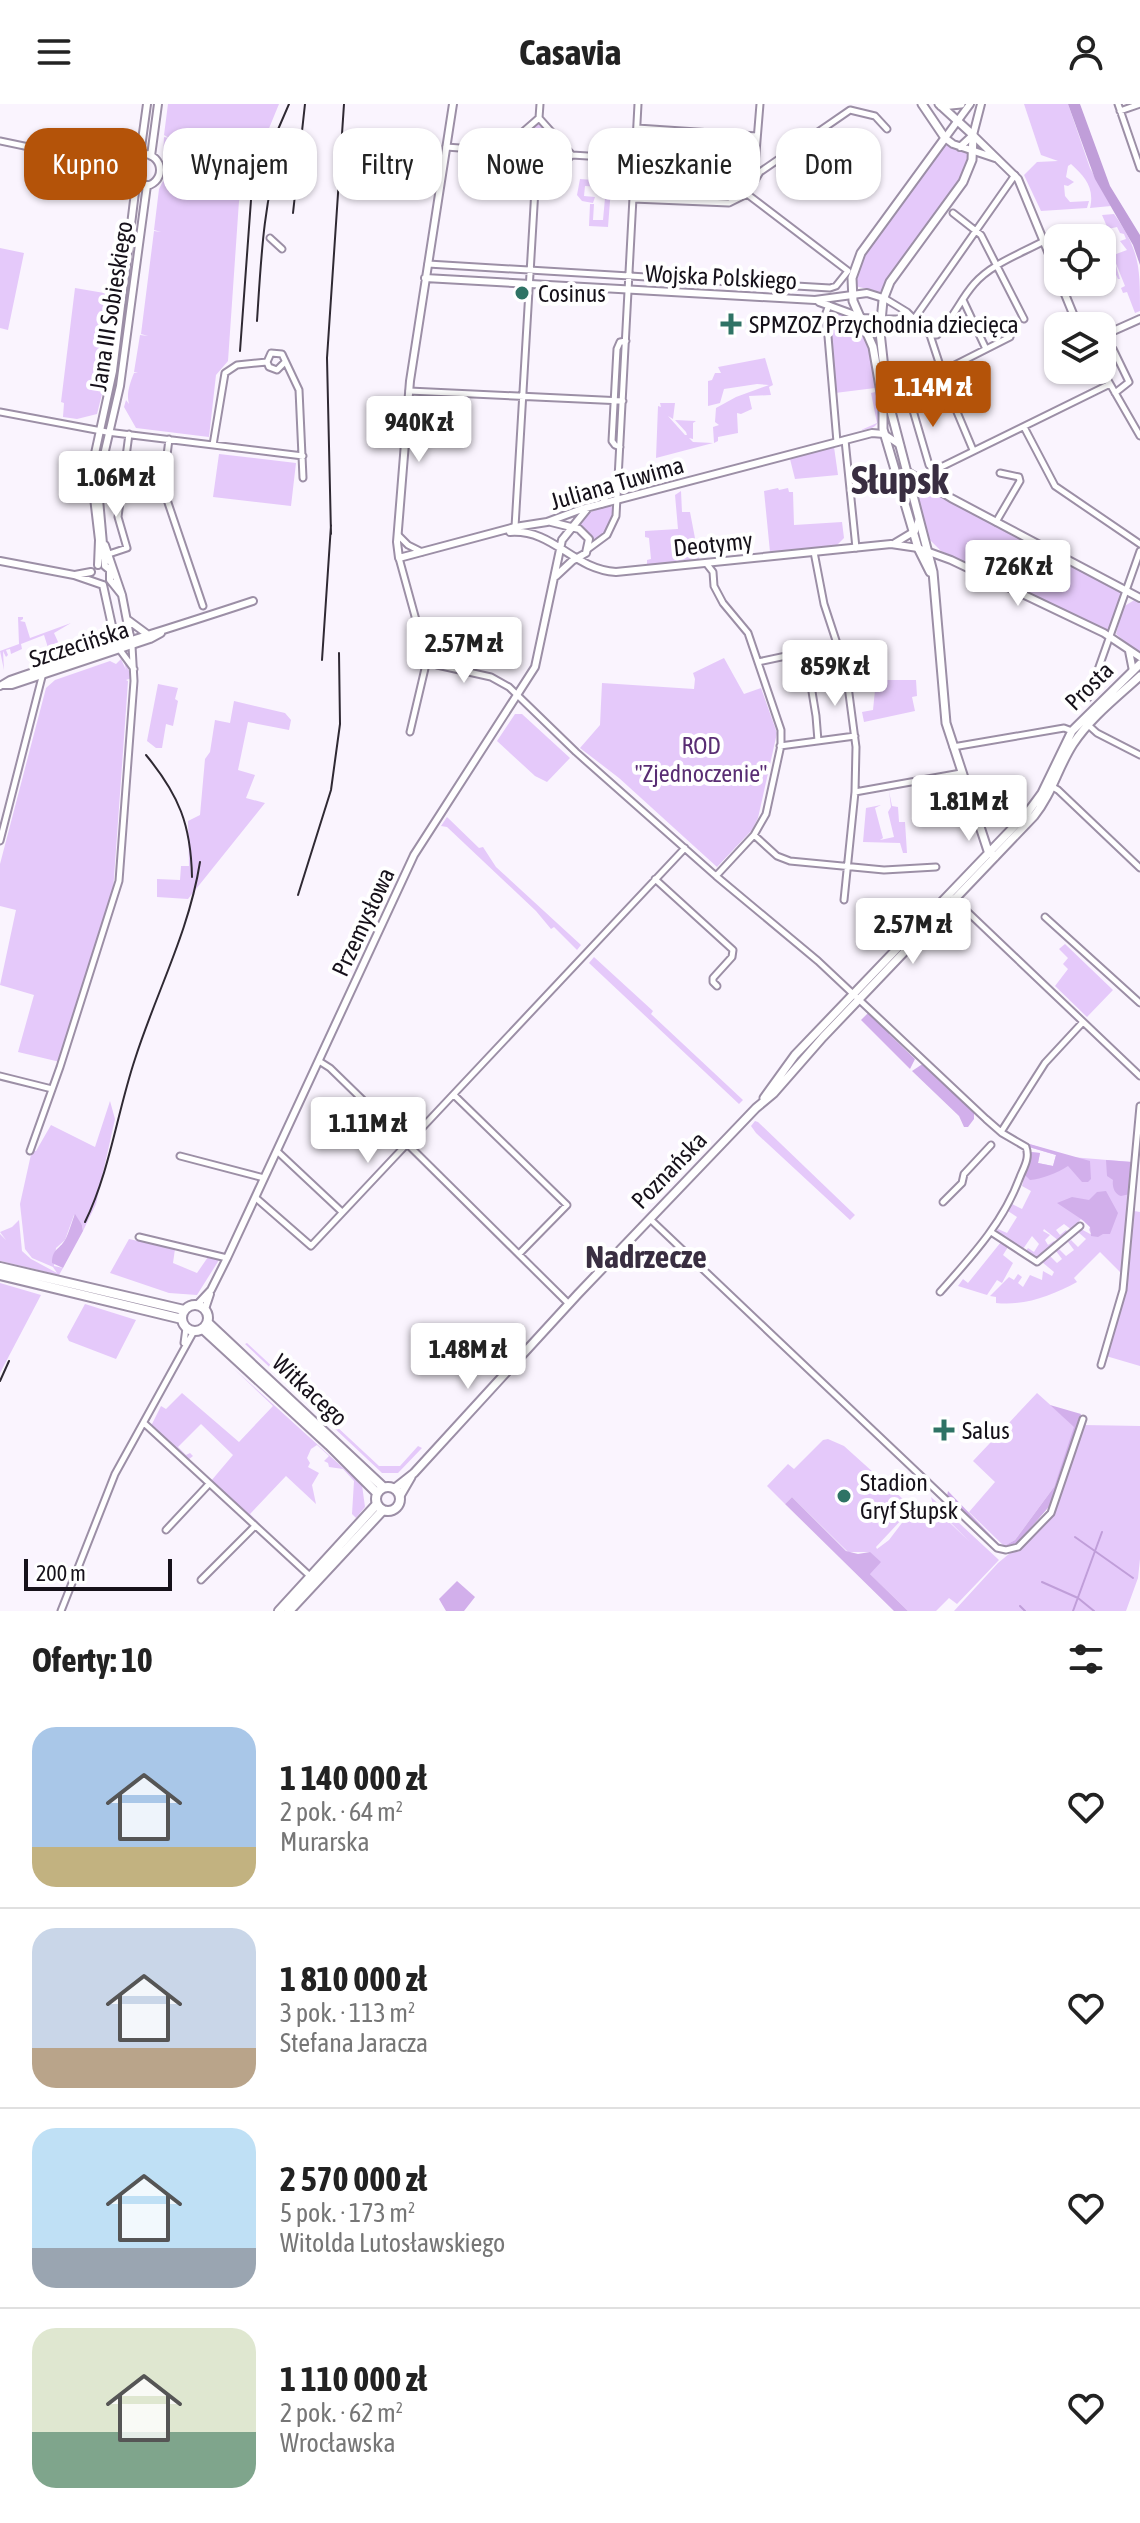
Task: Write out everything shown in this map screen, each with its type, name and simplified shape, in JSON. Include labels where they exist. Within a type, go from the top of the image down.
[{"type":"main road","points":[[922,104],[945,138],[850,272],[852,296],[875,354],[885,434],[918,548],[934,581]]},
{"type":"main road","points":[[940,105],[961,104]]},
{"type":"main road","points":[[940,105],[973,135],[971,165],[963,182],[891,281],[883,298],[880,332],[886,389],[931,563],[945,722],[992,855]]},
{"type":"main road","points":[[931,563],[939,555]]},
{"type":"main road","name":"Prosta","points":[[1050,786],[1072,731],[1136,673],[1140,664]]},
{"type":"main road","points":[[1050,786],[1085,722]]},
{"type":"main road","name":"Poznańska","points":[[398,1492],[569,1304],[758,1106],[774,1093],[856,996],[992,855],[1050,786]]},
{"type":"main road","name":"Witkacego","points":[[0,1267],[48,1282]]},
{"type":"main road","name":"Witkacego","points":[[0,1275],[92,1292],[193,1324],[380,1490]]},
{"type":"main road","points":[[201,1307],[209,1316],[193,1324],[201,1307]]},
{"type":"main road","points":[[289,1611],[380,1507],[380,1490],[398,1492],[397,1507],[391,1511],[380,1507]]},
{"type":"main road","points":[[279,1611],[380,1507]]},
{"type":"street","points":[[144,128],[147,104]]},
{"type":"street","points":[[151,156],[158,104]]},
{"type":"street","points":[[410,732],[427,660],[399,558],[398,535],[409,391],[453,104]]},
{"type":"street","points":[[527,128],[539,118],[540,104]]},
{"type":"street","points":[[637,128],[638,104]]},
{"type":"street","points":[[758,128],[760,104]]},
{"type":"street","points":[[970,104],[945,138],[960,147],[998,159]]},
{"type":"street","points":[[960,147],[973,135],[981,104]]},
{"type":"street","points":[[1140,104],[1119,108],[1140,168]]},
{"type":"street","points":[[760,172],[840,110],[854,109],[870,114],[881,120],[887,129]]},
{"type":"street","points":[[539,118],[548,128]]},
{"type":"street","points":[[930,335],[937,335],[952,319],[978,279],[1044,241],[1015,175],[973,135]]},
{"type":"street","points":[[0,141],[24,146]]},
{"type":"street","points":[[446,147],[458,148]]},
{"type":"street","points":[[572,155],[588,156]]},
{"type":"street","points":[[147,156],[157,162],[159,173],[155,181],[147,185]]},
{"type":"street","points":[[916,321],[1015,175]]},
{"type":"street","name":"Jana III Sobieskiego","points":[[102,566],[93,473],[98,431],[113,371],[134,200]]},
{"type":"street","name":"Jana III Sobieskiego","points":[[102,566],[104,542],[99,499],[107,432],[120,386],[145,200]]},
{"type":"street","points":[[515,527],[534,200]]},
{"type":"street","points":[[556,577],[609,532],[615,522],[633,200]]},
{"type":"street","points":[[652,200],[726,204],[734,200]]},
{"type":"street","points":[[755,200],[850,272]]},
{"type":"street","points":[[953,213],[976,230],[999,266],[1024,319]]},
{"type":"street","points":[[270,238],[282,249]]},
{"type":"street","name":"Wojska Polskiego","points":[[427,264],[832,288],[850,272]]},
{"type":"street","name":"Wojska Polskiego","points":[[425,278],[815,300]]},
{"type":"street","points":[[815,300],[867,293],[907,312],[930,335],[941,372],[973,450]]},
{"type":"street","points":[[815,300],[859,316],[916,321]]},
{"type":"street","points":[[963,300],[986,349]]},
{"type":"street","points":[[829,305],[826,313],[856,548]]},
{"type":"street","points":[[880,332],[894,319]]},
{"type":"street","points":[[1116,330],[1140,320]]},
{"type":"street","points":[[941,372],[1010,337],[1012,330]]},
{"type":"street","points":[[620,447],[612,442],[614,400],[617,348],[626,341]]},
{"type":"street","points":[[285,362],[277,370],[269,367],[268,356],[275,352],[283,355],[299,386],[303,478]]},
{"type":"street","points":[[1115,393],[1129,382],[1116,354]]},
{"type":"street","points":[[213,445],[225,373],[237,365],[267,362]]},
{"type":"street","points":[[910,401],[930,467],[939,468],[1110,384],[1140,436]]},
{"type":"street","points":[[409,391],[623,401]]},
{"type":"street","points":[[0,412],[98,431],[303,456]]},
{"type":"street","points":[[872,433],[883,419]]},
{"type":"street","points":[[1024,427],[1055,486],[1140,544]]},
{"type":"street","name":"Juliana Tuwima","points":[[399,558],[515,527],[547,522],[590,507],[872,433],[885,434]]},
{"type":"street","points":[[109,554],[127,548],[118,517],[129,434]]},
{"type":"street","points":[[885,434],[900,445]]},
{"type":"street","points":[[169,439],[163,488],[203,606]]},
{"type":"street","points":[[602,504],[619,471]]},
{"type":"street","points":[[908,472],[1138,596]]},
{"type":"street","points":[[996,522],[1020,480],[1019,477],[1000,473]]},
{"type":"street","points":[[618,483],[625,493],[636,497]]},
{"type":"street","points":[[561,549],[564,536],[590,507]]},
{"type":"street","points":[[891,544],[913,532],[918,526],[919,517]]},
{"type":"street","points":[[547,522],[573,527],[589,537],[588,549]]},
{"type":"street","points":[[502,532],[532,532],[548,539],[575,559]]},
{"type":"street","points":[[913,532],[924,536]]},
{"type":"street","points":[[398,535],[423,553]]},
{"type":"street","name":"Jana III Sobieskiego","points":[[104,542],[122,595],[131,642]]},
{"type":"street","points":[[891,544],[939,555],[1110,636],[1140,657]]},
{"type":"street","name":"Deotymy","points":[[575,559],[600,570],[616,572],[891,544]]},
{"type":"street","name":"Przemysłowa","points":[[201,1307],[278,1152],[414,855],[539,657],[561,549]]},
{"type":"street","points":[[1088,698],[1140,551]]},
{"type":"street","points":[[814,552],[824,604],[846,671],[855,736],[855,792],[844,900]]},
{"type":"street","points":[[0,561],[74,575],[96,585],[110,580],[111,573],[102,566],[74,575]]},
{"type":"street","points":[[713,572],[722,562]]},
{"type":"street","points":[[706,563],[713,572],[716,590],[729,612],[748,633],[779,720],[780,746],[767,811],[754,835],[716,876]]},
{"type":"street","points":[[91,572],[92,581]]},
{"type":"street","name":"Jana III Sobieskiego","points":[[110,580],[122,595]]},
{"type":"street","points":[[103,585],[118,647],[134,670]]},
{"type":"street","points":[[1123,601],[1138,596]]},
{"type":"street","name":"Szczecińska","points":[[2,685],[12,685],[253,601]]},
{"type":"street","points":[[128,620],[147,634]]},
{"type":"street","name":"Szczecińska","points":[[131,642],[147,634],[164,631]]},
{"type":"street","points":[[30,1151],[120,878],[134,670],[131,642]]},
{"type":"street","points":[[1129,651],[1136,673]]},
{"type":"street","points":[[758,662],[800,653],[806,655],[818,741]]},
{"type":"street","points":[[427,660],[497,679],[517,695],[716,876],[814,958],[1001,1132],[1025,1146],[1028,1151],[1017,1185],[991,1232],[940,1292]]},
{"type":"street","points":[[0,841],[44,672]]},
{"type":"street","points":[[1085,722],[1097,733],[1140,755]]},
{"type":"street","points":[[953,747],[1064,728],[1072,731]]},
{"type":"street","points":[[780,746],[855,736]]},
{"type":"street","points":[[855,792],[961,773]]},
{"type":"street","points":[[1050,786],[1140,868]]},
{"type":"street","points":[[754,835],[783,859],[884,870],[936,867]]},
{"type":"street","points":[[256,1198],[311,1246],[685,848]]},
{"type":"street","points":[[655,879],[733,950],[732,957],[713,978],[717,986]]},
{"type":"street","points":[[952,897],[1139,1072]]},
{"type":"street","points":[[1045,917],[1140,1003]]},
{"type":"street","points":[[1001,1132],[1045,1063],[1083,1022]]},
{"type":"street","points":[[319,1061],[330,1068],[569,1304]]},
{"type":"street","points":[[0,1076],[52,1089]]},
{"type":"street","points":[[454,1095],[567,1205],[519,1254]]},
{"type":"street","points":[[1101,1365],[1123,1290],[1140,1106]]},
{"type":"street","points":[[943,1202],[991,1145]]},
{"type":"street","points":[[278,1152],[342,1212]]},
{"type":"street","points":[[180,1156],[265,1179]]},
{"type":"street","points":[[650,1219],[992,1544],[1006,1550],[1018,1547],[1051,1513],[1083,1419]]},
{"type":"street","points":[[991,1232],[1037,1262],[1080,1226]]},
{"type":"street","points":[[139,1237],[227,1258]]},
{"type":"street","points":[[61,1611],[111,1482],[145,1424],[193,1324]]},
{"type":"street","points":[[145,1424],[311,1577]]},
{"type":"street","points":[[166,1530],[209,1484]]},
{"type":"street","points":[[201,1580],[255,1526]]},
{"type":"green space","points":[[168,104],[279,104],[269,128],[165,128]]},
{"type":"green space","points":[[1024,104],[1068,104],[1090,168],[1111,206],[1090,208],[1090,188],[1071,164],[1066,177],[1074,182],[1064,185],[1065,196],[1070,202],[1089,201],[1087,208],[1041,211],[1024,175],[1037,162],[1058,161],[1041,155]]},
{"type":"green space","points":[[944,142],[970,153],[959,183],[880,292],[855,286],[863,256]]},
{"type":"green space","points":[[580,179],[588,180],[584,196],[594,200],[593,203],[582,201],[577,195]]},
{"type":"green space","points":[[163,181],[163,200],[239,200],[228,361],[216,375],[209,437],[136,428],[124,407],[126,400],[129,404],[128,392],[134,373],[138,373],[134,372],[140,335],[148,336],[141,334],[154,231],[161,232],[154,230],[159,189]]},
{"type":"green space","points":[[605,200],[610,200],[608,227],[589,226],[590,204],[594,204],[593,220],[603,220]]},
{"type":"green space","points":[[1114,214],[1134,249],[1140,282],[1140,311],[1135,313],[1127,292],[1123,293],[1121,288],[1125,286],[1116,264],[1116,254],[1127,250],[1120,241],[1126,239],[1116,224],[1106,224],[1102,215]]},
{"type":"green space","points":[[0,248],[24,253],[8,330],[0,328]]},
{"type":"green space","points":[[75,288],[110,294],[111,289],[115,290],[103,390],[97,414],[77,419],[63,417],[64,403],[61,402]]},
{"type":"green space","points":[[831,309],[857,326],[871,352],[881,414],[877,424],[869,429],[861,430],[877,423],[871,393],[875,392],[875,388],[835,393],[827,311]]},
{"type":"green space","points":[[765,358],[773,385],[769,387],[771,395],[749,396],[752,409],[737,413],[738,433],[718,437],[714,443],[713,427],[719,425],[715,422],[716,408],[769,385],[724,389],[720,403],[708,406],[708,381],[715,373],[721,373],[718,367]]},
{"type":"green space","points":[[660,403],[675,403],[673,419],[668,416],[685,435],[686,432],[675,420],[696,421],[693,423],[693,439],[689,438],[693,442],[713,443],[656,458]]},
{"type":"green space","points":[[834,447],[838,475],[795,479],[790,459]]},
{"type":"green space","points":[[219,454],[296,463],[291,506],[213,497]]},
{"type":"green space","points":[[916,483],[1120,591],[1122,596],[1109,631],[941,551],[925,535]]},
{"type":"green space","points":[[788,488],[789,492],[793,492],[794,525],[842,522],[844,538],[837,545],[770,552],[764,491]]},
{"type":"green space","points":[[681,491],[682,512],[690,512],[699,559],[647,565],[647,560],[651,559],[649,538],[645,537],[645,531],[678,529],[675,495]]},
{"type":"green space","points":[[610,506],[614,508],[608,528],[592,540],[588,532],[577,524],[591,512]]},
{"type":"green space","points":[[1136,599],[1140,601],[1140,655],[1116,634],[1123,607]]},
{"type":"green space","points":[[18,617],[23,617],[20,621],[25,622],[30,638],[71,623],[54,633],[63,653],[51,657],[44,635],[21,644],[22,649],[11,654],[10,649],[6,650],[6,657],[3,651],[4,670],[0,651],[19,644]]},
{"type":"green space","points":[[123,657],[132,678],[126,680],[113,892],[60,1062],[18,1052],[34,995],[0,985],[16,910],[0,906],[0,864],[46,688],[55,680],[110,661],[116,664],[121,659],[126,670]]},
{"type":"green space","name":"ROD \"Zjednoczenie\"","points":[[724,658],[744,694],[761,688],[777,733],[758,818],[752,830],[717,867],[619,778],[580,748],[600,725],[602,683],[694,689],[693,673]]},
{"type":"green space","points":[[876,680],[916,680],[917,696],[912,697],[915,711],[864,722],[862,712],[873,710]]},
{"type":"green space","points":[[158,684],[178,688],[173,726],[166,724],[162,748],[156,748],[147,741]]},
{"type":"green space","points":[[234,701],[285,713],[291,720],[289,730],[248,722],[238,770],[255,775],[246,798],[265,803],[188,899],[157,897],[157,879],[180,880],[181,866],[189,866],[188,821],[200,815],[205,759],[210,752],[215,720],[230,723]]},
{"type":"green space","points":[[515,714],[522,714],[570,758],[547,782],[535,776],[497,741]]},
{"type":"green space","points":[[889,791],[892,806],[898,807],[899,822],[905,822],[907,853],[903,853],[900,843],[863,842],[866,808],[881,805],[875,808],[883,838],[880,840],[894,837],[888,812],[891,807]]},
{"type":"green space","points":[[447,817],[479,848],[483,847],[496,867],[581,945],[577,950],[554,927],[551,929],[447,827],[441,826]]},
{"type":"green space","points":[[1065,944],[1113,990],[1087,1017],[1055,986],[1068,969],[1063,964],[1068,958],[1059,949]]},
{"type":"green space","points":[[594,957],[743,1100],[739,1104],[589,963]]},
{"type":"green space","points":[[110,1101],[115,1119],[96,1204],[83,1231],[74,1215],[65,1240],[56,1248],[54,1266],[63,1268],[59,1275],[0,1261],[0,1234],[6,1240],[0,1232],[19,1220],[22,1251],[31,1259],[57,1273],[53,1267],[32,1258],[25,1249],[20,1204],[32,1150],[36,1151],[51,1125],[95,1147]]},
{"type":"green space","points":[[755,1121],[855,1215],[850,1220],[756,1133],[751,1126]]},
{"type":"green space","points":[[1026,1143],[1071,1157],[1132,1162],[1121,1273],[1100,1252],[1074,1278],[1077,1282],[1067,1287],[1028,1301],[996,1303],[996,1297],[990,1296],[1009,1277],[1014,1280],[1018,1274],[1022,1277],[1018,1283],[1023,1287],[1030,1275],[1042,1280],[1043,1271],[1052,1276],[1054,1272],[1042,1262],[1050,1256],[1057,1263],[1062,1259],[1056,1251],[1059,1249],[1066,1256],[1074,1250],[1068,1242],[1071,1240],[1078,1247],[1086,1239],[1078,1232],[1081,1229],[1092,1235],[1090,1227],[1081,1219],[1072,1230],[1064,1224],[1056,1230],[1060,1235],[1066,1230],[1068,1233],[1059,1241],[1044,1229],[1050,1235],[1045,1240],[1048,1245],[1054,1241],[1056,1243],[1037,1258],[1026,1251],[1028,1248],[1034,1252],[1039,1244],[1032,1236],[1023,1249],[996,1232],[998,1229],[1007,1233],[1017,1217],[1008,1211],[1012,1204],[1022,1209],[1031,1191],[1022,1186],[1021,1181],[1031,1152],[1040,1153],[1038,1163],[1053,1166],[1056,1155],[1029,1147]]},
{"type":"green space","points":[[1134,1211],[1140,1212],[1140,1366],[1106,1356],[1124,1297]]},
{"type":"green space","points":[[129,1239],[175,1249],[173,1263],[197,1273],[208,1257],[219,1260],[197,1295],[169,1293],[110,1273]]},
{"type":"green space","points":[[1001,1242],[1008,1247],[1003,1255],[1013,1263],[1002,1283],[997,1280],[987,1295],[958,1286],[963,1279],[968,1283]]},
{"type":"green space","points":[[0,1283],[41,1295],[0,1373]]},
{"type":"green space","points":[[85,1304],[136,1320],[116,1359],[69,1341],[67,1337]]},
{"type":"green space","points":[[247,1343],[379,1466],[400,1466],[418,1446],[422,1448],[398,1473],[382,1473]]},
{"type":"green space","points":[[232,1367],[362,1485],[365,1507],[356,1518],[352,1514],[354,1481],[343,1469],[329,1467],[324,1461],[329,1456],[317,1445],[307,1458],[310,1463],[308,1467],[319,1473],[312,1485],[316,1504],[286,1476],[250,1514],[256,1523],[211,1481],[233,1455],[201,1424],[178,1447],[186,1455],[190,1453],[193,1456],[188,1460],[151,1426],[161,1406],[166,1409],[182,1393],[239,1442],[273,1406]]},
{"type":"green space","points":[[1037,1393],[1075,1427],[1054,1487],[1015,1540],[1004,1546],[969,1512],[995,1482],[973,1461]]},
{"type":"green space","points":[[1084,1425],[1140,1426],[1140,1559],[1138,1578],[1126,1611],[954,1611],[998,1563],[1045,1524]]},
{"type":"green space","points":[[823,1440],[844,1446],[904,1500],[904,1517],[877,1549],[889,1540],[911,1511],[919,1519],[932,1506],[969,1541],[933,1505],[931,1497],[999,1560],[957,1604],[949,1598],[936,1611],[908,1611],[870,1574],[870,1552],[848,1552],[792,1497],[785,1504],[767,1486],[788,1464],[794,1469]]},
{"type":"shaded area","points":[[1068,104],[1080,104],[1110,186],[1140,235],[1140,265],[1133,245],[1095,179]]},
{"type":"shaded area","points":[[868,1013],[891,1031],[889,1034],[915,1059],[910,1069],[861,1020]]},
{"type":"shaded area","points":[[924,1063],[974,1111],[974,1119],[968,1127],[964,1127],[959,1116],[912,1071]]},
{"type":"shaded area","points":[[1026,1143],[1090,1161],[1091,1179],[1082,1182],[1068,1166],[1030,1180],[1024,1174],[1031,1152],[1040,1153],[1038,1163],[1053,1166],[1056,1155],[1029,1147]]},
{"type":"shaded area","points":[[1106,1160],[1132,1162],[1130,1194],[1121,1196],[1115,1192],[1113,1180],[1107,1176]]},
{"type":"shaded area","points":[[1106,1191],[1118,1213],[1110,1234],[1098,1237],[1091,1236],[1090,1227],[1084,1221],[1057,1203],[1072,1197],[1089,1200],[1097,1192]]},
{"type":"shaded area","points":[[75,1214],[83,1231],[63,1268],[52,1263],[52,1258],[63,1243]]},
{"type":"shaded area","points":[[1050,1405],[1081,1414],[1053,1502],[1017,1544],[1006,1548],[999,1546],[947,1496],[948,1491],[1000,1545],[1015,1540],[1054,1487],[1074,1427]]},
{"type":"shaded area","points":[[792,1497],[846,1551],[858,1554],[870,1552],[881,1562],[870,1574],[908,1611],[894,1611],[785,1504]]},
{"type":"shaded area","points":[[457,1581],[475,1597],[464,1611],[446,1611],[439,1599]]},
{"type":"waterway","points":[[1073,1611],[1102,1532]]},
{"type":"waterway","points":[[1075,1537],[1133,1578]]},
{"type":"waterway","points":[[1042,1582],[1078,1598],[1094,1611]]},
{"type":"waterway","points":[[1020,1606],[1025,1611]]},
{"type":"railway","points":[[240,351],[251,200],[289,104]]},
{"type":"railway","points":[[293,213],[305,104]]},
{"type":"railway","points":[[331,534],[327,358],[344,104]]},
{"type":"railway","points":[[257,321],[269,200]]},
{"type":"railway","points":[[322,660],[331,525]]},
{"type":"railway","points":[[298,895],[331,790],[340,724],[339,653]]},
{"type":"railway","points":[[146,755],[175,797],[181,812],[189,842],[192,877]]},
{"type":"railway","points":[[85,1222],[101,1183],[143,1034],[188,913],[200,862]]},
{"type":"railway","points":[[0,1381],[9,1361]]},
{"type":"place","name":"Cosinus","points":[[522,293]]},
{"type":"place","name":"SPMZOZ Przychodnia dziecięca","points":[[731,324]]},
{"type":"place","name":"Salus","points":[[944,1430]]},
{"type":"place","name":"Stadion Gryf Słupsk","points":[[844,1496]]},
{"type":"district","name":"Słupsk","points":[[900,479]]},
{"type":"district","name":"Nadrzecze","points":[[646,1256]]}]
